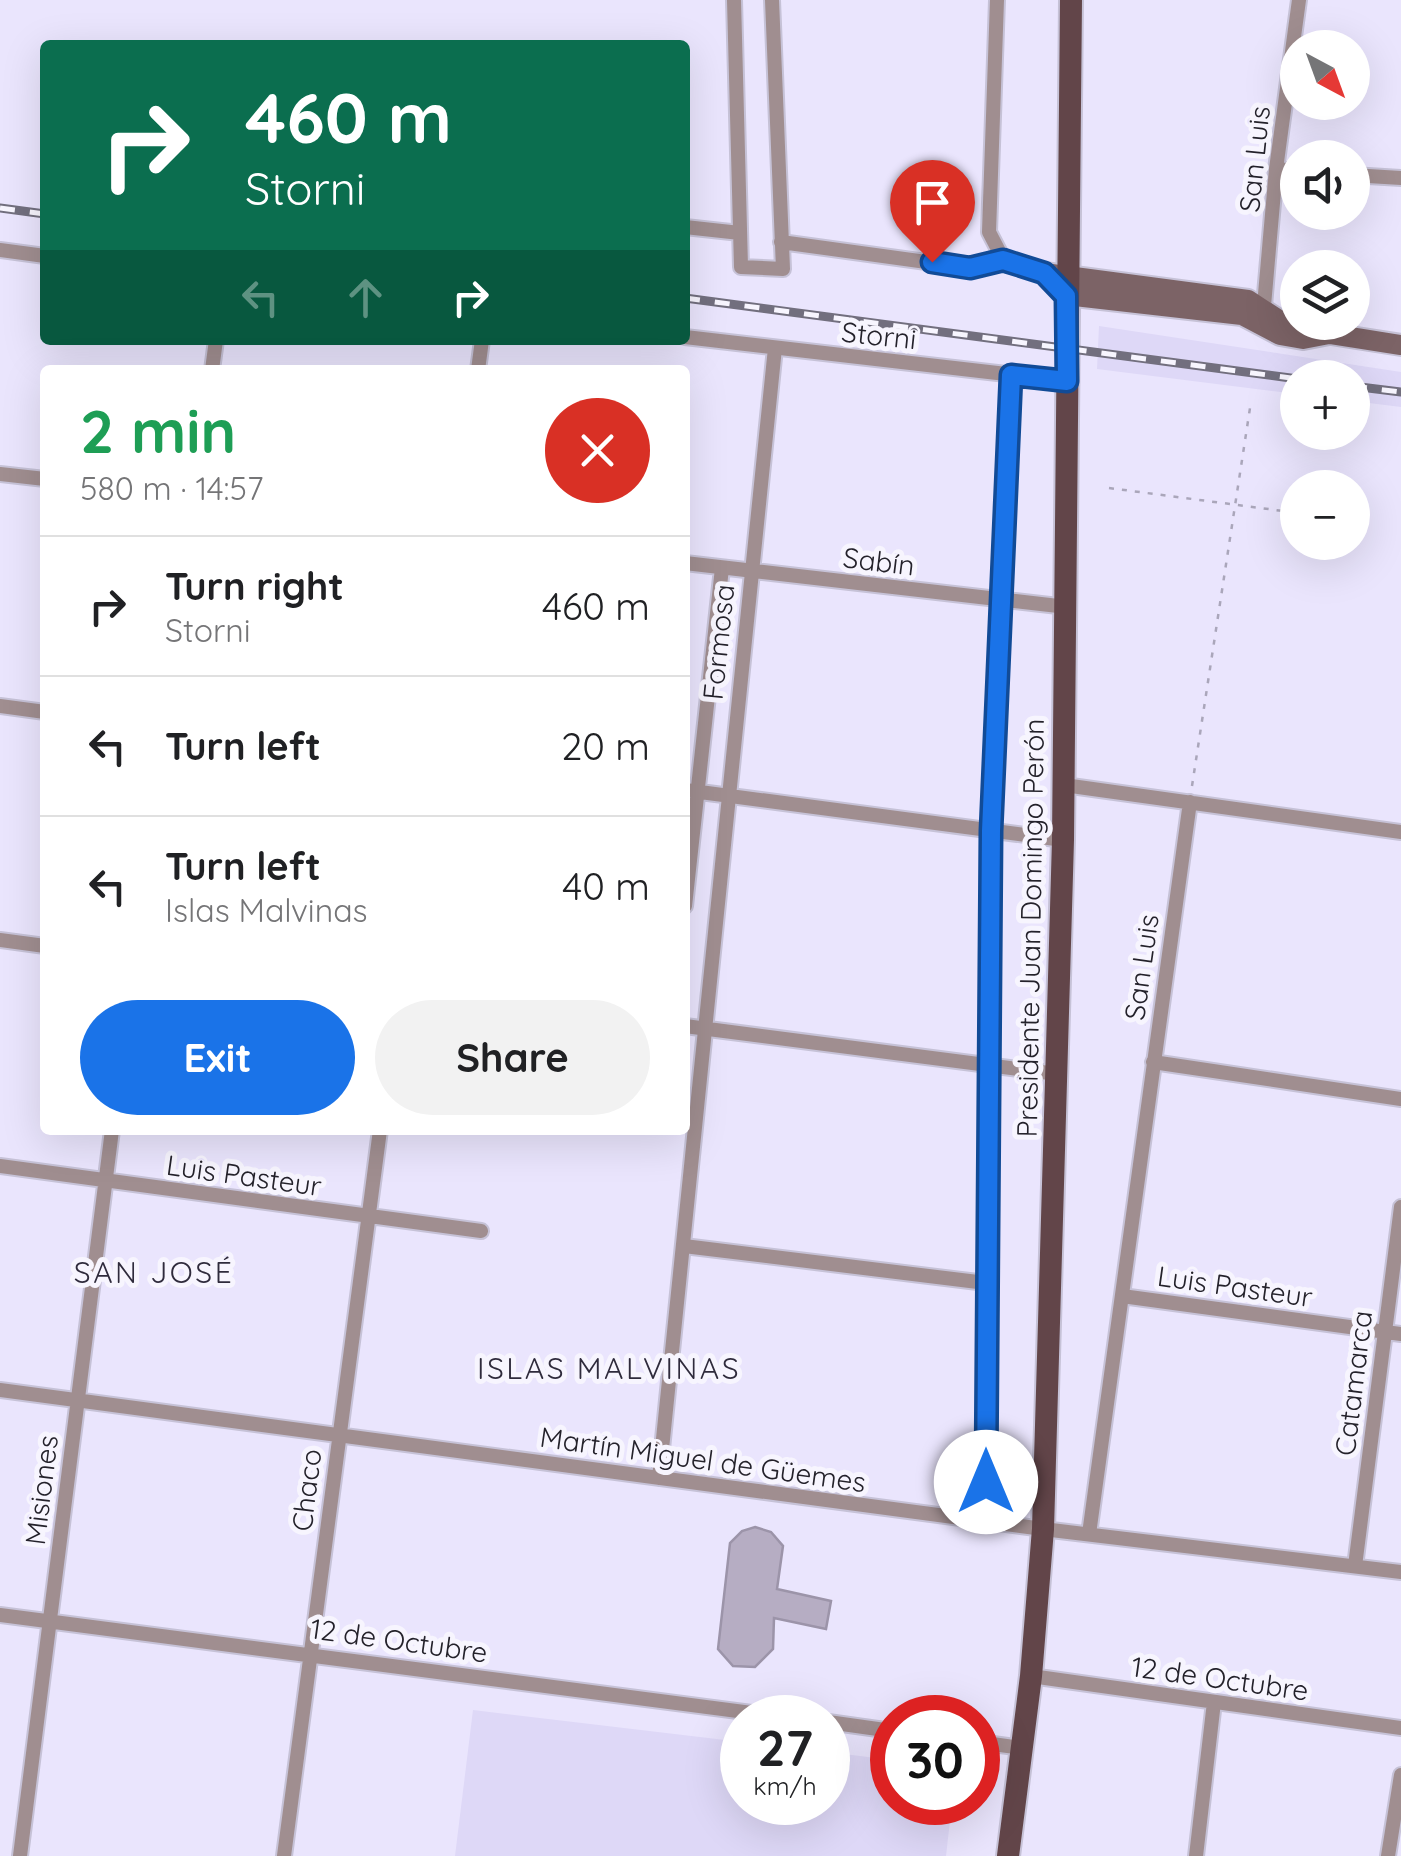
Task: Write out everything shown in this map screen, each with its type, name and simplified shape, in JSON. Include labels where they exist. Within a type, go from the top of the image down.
[{"type":"main road","name":"Presidente Juan Domingo Perón","points":[[1008,1856],[1031,1676],[1043,1529],[1063,840],[1067,381],[1059,282],[1071,0]]},
{"type":"street","points":[[734,0],[741,268],[783,269],[772,0]]},
{"type":"street","points":[[997,0],[990,232],[1003,260]]},
{"type":"street","name":"San Luis","points":[[1263,316],[1276,169],[1299,0]]},
{"type":"street","points":[[1276,169],[1280,169]]},
{"type":"street","points":[[1370,176],[1401,178]]},
{"type":"street","points":[[690,228],[740,233]]},
{"type":"street","points":[[781,242],[970,268],[1003,260],[1059,282],[1248,300],[1280,335],[1303,339],[1331,334],[1401,345]]},
{"type":"street","points":[[0,250],[40,255]]},
{"type":"street","name":"Storni","points":[[690,338],[1067,381]]},
{"type":"street","name":"Formosa","points":[[659,1478],[775,348]]},
{"type":"street","points":[[985,1521],[991,831],[1011,375]]},
{"type":"street","points":[[0,474],[40,479]]},
{"type":"street","name":"Sabín","points":[[690,564],[1067,608]]},
{"type":"street","name":"Formosa","points":[[691,791],[722,568]]},
{"type":"street","points":[[0,706],[40,711]]},
{"type":"street","points":[[1064,785],[1401,832]]},
{"type":"street","points":[[691,791],[1063,840]]},
{"type":"street","name":"San Luis","points":[[1089,1534],[1190,802]]},
{"type":"street","points":[[0,940],[40,945]]},
{"type":"street","points":[[690,1027],[1056,1074]]},
{"type":"street","points":[[1153,1062],[1401,1098]]},
{"type":"street","name":"Misiones","points":[[20,1856],[111,1135]]},
{"type":"street","name":"Chaco","points":[[284,1856],[379,1135]]},
{"type":"street","name":"Luis Pasteur","points":[[0,1166],[482,1231]]},
{"type":"street","name":"Catamarca","points":[[1355,1566],[1401,1207]]},
{"type":"street","points":[[684,1246],[986,1284]]},
{"type":"street","name":"Luis Pasteur","points":[[1122,1296],[1401,1334]]},
{"type":"street","name":"Martín Miguel de Güemes","points":[[0,1390],[1043,1529],[1401,1572]]},
{"type":"street","name":"12 de Octubre","points":[[0,1614],[720,1708]]},
{"type":"street","name":"12 de Octubre","points":[[1031,1676],[1401,1728]]},
{"type":"street","points":[[1196,1856],[1214,1702]]},
{"type":"street","points":[[1000,1745],[1022,1748]]},
{"type":"street","points":[[1388,1856],[1401,1775]]},
{"type":"path","points":[[1190,802],[1250,408]]},
{"type":"path","points":[[1108,488],[1280,510]]},
{"type":"shaded area","points":[[1099,326],[1322,360],[1280,360],[1280,392],[1097,369]]},
{"type":"shaded area","points":[[1370,367],[1401,372],[1401,407],[1370,403]]},
{"type":"shaded area","points":[[473,1710],[720,1739],[720,1825],[850,1825],[850,1755],[870,1757],[870,1825],[950,1825],[946,1856],[455,1856]]},
{"type":"building","points":[[755,1527],[771,1532],[783,1546],[777,1589],[831,1601],[826,1629],[774,1618],[773,1649],[755,1667],[733,1666],[718,1649],[730,1543],[742,1531]]},
{"type":"railway","points":[[0,208],[40,213]]},
{"type":"railway","points":[[690,299],[1280,377]]},
{"type":"railway","points":[[1370,388],[1401,392]]},
{"type":"district","name":"SAN JOSÉ","points":[[154,1272]]},
{"type":"district","name":"ISLAS MALVINAS","points":[[609,1368]]},
{"type":"route","points":[[932,262],[970,268],[1003,260],[1044,273],[1066,296],[1067,381],[1011,375],[991,831],[986,1482]]}]
